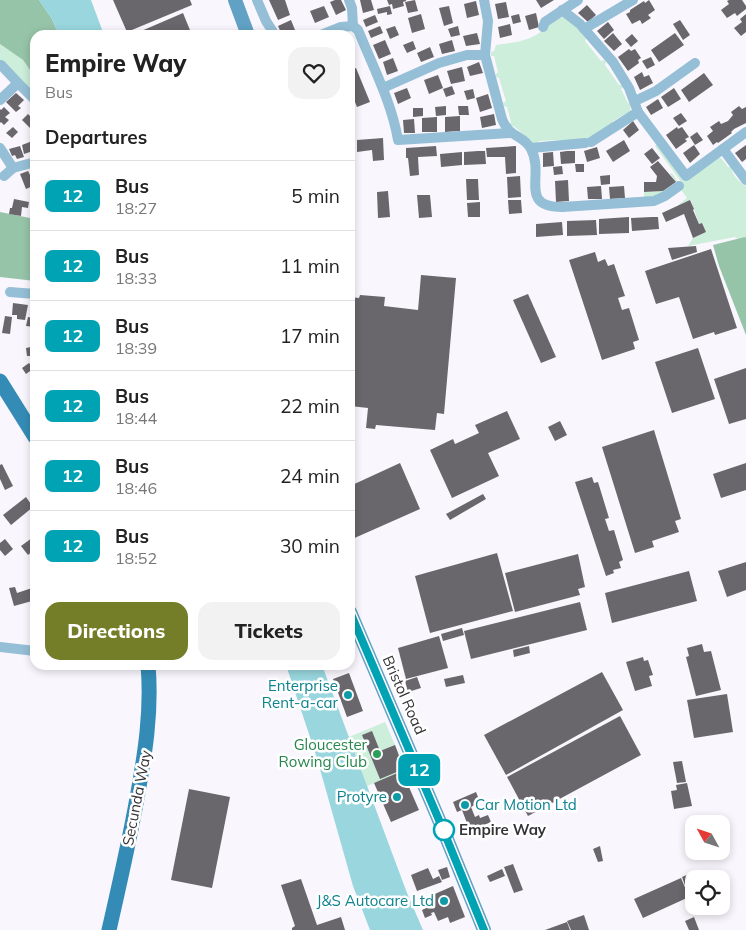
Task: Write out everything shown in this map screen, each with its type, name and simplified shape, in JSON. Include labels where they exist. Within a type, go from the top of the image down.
[{"type":"main road","points":[[0,381],[30,429]]},
{"type":"main road","name":"Secunda Way","points":[[109,930],[130,836],[147,746],[151,694],[149,670]]},
{"type":"street","points":[[234,0],[246,30]]},
{"type":"street","points":[[257,0],[272,30]]},
{"type":"street","points":[[349,0],[352,8],[353,26]]},
{"type":"street","points":[[484,0],[488,21],[485,55],[502,119],[510,133],[525,141],[531,148],[535,158],[537,197],[541,204],[549,207],[654,201],[666,196],[679,186]]},
{"type":"street","points":[[543,27],[545,22],[578,0]]},
{"type":"street","points":[[584,29],[633,0]]},
{"type":"street","points":[[562,10],[584,29],[613,62],[624,78],[638,112],[686,176],[746,132]]},
{"type":"street","points":[[333,30],[353,26],[358,30],[383,88],[394,119],[398,140],[510,133]]},
{"type":"street","points":[[383,88],[439,63],[467,55],[485,55]]},
{"type":"street","points":[[635,101],[656,91],[695,63]]},
{"type":"street","points":[[1,65],[30,95]]},
{"type":"street","points":[[0,100],[18,83]]},
{"type":"street","points":[[531,148],[588,142],[638,112]]},
{"type":"street","points":[[0,148],[13,168]]},
{"type":"street","points":[[723,149],[746,180]]},
{"type":"street","points":[[4,176],[13,168],[30,163]]},
{"type":"street","points":[[10,292],[30,294]]},
{"type":"street","name":"Bristol Road","points":[[355,624],[439,818],[484,930]]},
{"type":"street","points":[[0,647],[30,650]]},
{"type":"green space","points":[[0,0],[39,0],[57,30],[30,30],[30,70],[23,60],[0,44]]},
{"type":"green space","points":[[563,17],[570,21],[586,38],[585,41],[601,61],[604,60],[606,62],[605,65],[619,85],[622,85],[621,89],[628,103],[632,105],[630,107],[631,114],[628,116],[625,114],[613,121],[612,125],[588,139],[561,143],[559,140],[539,141],[535,144],[516,128],[509,125],[511,122],[507,107],[503,103],[506,101],[499,78],[496,77],[498,72],[494,56],[491,56],[491,52],[494,51],[496,45],[521,41],[536,35]]},
{"type":"green space","points":[[0,44],[23,60],[30,70],[30,95],[0,64]]},
{"type":"green space","points":[[658,144],[685,181],[719,158],[728,167],[731,167],[736,178],[746,186],[746,238],[738,239],[735,237],[688,246],[693,238],[706,232],[702,223],[699,224],[691,200],[677,206],[687,198],[677,184],[664,193],[644,199],[644,192],[663,191],[676,182],[670,174],[672,173],[680,185],[682,183],[655,146]]},
{"type":"green space","points":[[0,212],[30,218],[30,280],[0,277]]},
{"type":"green space","points":[[745,237],[746,335],[719,266],[713,245]]},
{"type":"green space","name":"Gloucester Rowing Club","points":[[385,722],[406,770],[367,786],[349,737]]},
{"type":"water","points":[[39,0],[91,0],[102,30],[57,30]]},
{"type":"water","points":[[288,670],[324,670],[407,893],[423,930],[370,930],[353,886],[316,755]]},
{"type":"building","points":[[113,0],[190,0],[192,5],[132,30],[126,30]]},
{"type":"building","points":[[269,0],[285,0],[290,15],[278,20]]},
{"type":"building","points":[[341,0],[346,10],[336,15],[330,2]]},
{"type":"building","points":[[360,0],[371,0],[374,10],[363,13]]},
{"type":"building","points":[[387,0],[406,1],[403,2],[404,6],[393,9],[392,4],[389,5]]},
{"type":"building","points":[[415,0],[418,11],[408,13],[405,2]]},
{"type":"building","points":[[536,0],[554,0],[541,8]]},
{"type":"building","points":[[649,0],[655,10],[648,15],[651,18],[642,24],[640,20],[632,24],[626,14],[644,1],[645,3]]},
{"type":"building","points":[[742,0],[746,9],[737,16],[735,13],[727,18],[721,10],[729,4],[727,1]]},
{"type":"building","points":[[476,1],[479,15],[467,18],[464,4]]},
{"type":"building","points":[[506,2],[509,17],[498,19],[495,4]]},
{"type":"building","points":[[587,5],[596,15],[588,22],[578,13]]},
{"type":"building","points":[[324,6],[329,17],[315,23],[310,11]]},
{"type":"building","points":[[390,6],[392,14],[387,15],[387,12],[378,14],[377,9]]},
{"type":"building","points":[[449,6],[453,23],[444,26],[439,8]]},
{"type":"building","points":[[183,13],[190,30],[144,30]]},
{"type":"building","points":[[536,13],[539,27],[529,30],[525,16]]},
{"type":"building","points":[[421,14],[425,29],[412,33],[408,18]]},
{"type":"building","points":[[519,14],[521,22],[513,24],[511,16]]},
{"type":"building","points":[[746,14],[746,32],[741,36],[734,28],[742,22],[740,19]]},
{"type":"building","points":[[375,15],[378,22],[366,27],[363,20]]},
{"type":"building","points":[[291,20],[295,30],[280,30],[278,26]]},
{"type":"building","points":[[680,20],[690,35],[683,40],[673,24]]},
{"type":"building","points":[[608,22],[614,30],[604,39],[597,31]]},
{"type":"building","points":[[510,24],[512,35],[500,38],[498,27]]},
{"type":"building","points":[[380,26],[383,33],[371,38],[368,31]]},
{"type":"building","points":[[395,26],[399,35],[390,39],[386,29]]},
{"type":"building","points":[[458,26],[460,35],[451,37],[448,29]]},
{"type":"building","points":[[477,33],[480,44],[466,46],[463,36]]},
{"type":"building","points":[[613,33],[622,44],[614,51],[604,41]]},
{"type":"building","points":[[675,33],[684,45],[659,62],[651,50]]},
{"type":"building","points":[[632,34],[638,41],[631,47],[625,40]]},
{"type":"building","points":[[385,40],[391,54],[379,59],[373,45]]},
{"type":"building","points":[[452,40],[455,51],[442,54],[439,44]]},
{"type":"building","points":[[413,41],[416,49],[407,53],[403,45]]},
{"type":"building","points":[[430,47],[434,57],[421,62],[417,53]]},
{"type":"building","points":[[629,49],[631,51],[635,49],[641,58],[638,60],[639,63],[628,71],[618,57]]},
{"type":"building","points":[[651,57],[655,65],[647,69],[642,61]]},
{"type":"building","points":[[393,58],[398,71],[387,75],[383,62]]},
{"type":"building","points":[[479,62],[483,73],[470,76],[467,67]]},
{"type":"building","points":[[462,67],[465,81],[451,84],[447,71]]},
{"type":"building","points":[[355,68],[370,102],[357,107],[355,102]]},
{"type":"building","points":[[642,72],[644,77],[649,75],[653,83],[640,90],[634,77]]},
{"type":"building","points":[[704,73],[713,85],[689,102],[681,90]]},
{"type":"building","points":[[438,75],[443,88],[429,94],[424,80]]},
{"type":"building","points":[[452,86],[455,94],[446,97],[443,89]]},
{"type":"building","points":[[407,88],[411,98],[398,104],[394,93]]},
{"type":"building","points":[[674,88],[681,99],[668,107],[661,97]]},
{"type":"building","points":[[473,89],[475,98],[467,100],[464,91]]},
{"type":"building","points":[[16,93],[24,100],[18,106],[21,108],[16,112],[6,102]]},
{"type":"building","points":[[488,94],[492,108],[480,112],[476,98]]},
{"type":"building","points":[[658,99],[663,108],[651,115],[646,107]]},
{"type":"building","points":[[446,106],[446,115],[436,116],[435,107]]},
{"type":"building","points":[[458,106],[468,106],[469,115],[459,115]]},
{"type":"building","points":[[739,106],[742,109],[746,107],[746,123],[734,129],[732,133],[713,145],[707,136],[713,131],[710,127],[719,121],[721,124],[728,121],[733,115],[731,112]]},
{"type":"building","points":[[4,107],[10,113],[5,117],[9,120],[4,125],[0,123],[0,109]]},
{"type":"building","points":[[413,108],[423,108],[423,116],[413,117]]},
{"type":"building","points":[[681,113],[687,121],[679,126],[673,118]]},
{"type":"building","points":[[28,114],[30,116],[30,128],[22,120]]},
{"type":"building","points":[[494,114],[496,125],[482,128],[480,117]]},
{"type":"building","points":[[460,116],[460,131],[445,132],[445,117]]},
{"type":"building","points":[[437,117],[437,132],[422,132],[422,118]]},
{"type":"building","points":[[414,119],[415,133],[404,133],[403,120]]},
{"type":"building","points":[[633,121],[639,130],[629,138],[623,130]]},
{"type":"building","points":[[13,127],[18,132],[12,138],[6,133]]},
{"type":"building","points":[[677,127],[678,129],[682,127],[689,137],[685,139],[687,141],[676,149],[666,135]]},
{"type":"building","points":[[697,132],[703,140],[695,145],[690,137]]},
{"type":"building","points":[[383,138],[384,160],[373,161],[372,150],[357,152],[357,140]]},
{"type":"building","points":[[624,140],[630,151],[613,162],[606,151]]},
{"type":"building","points":[[30,142],[30,152],[24,154],[22,145]]},
{"type":"building","points":[[694,145],[700,154],[690,163],[683,153]]},
{"type":"building","points":[[746,145],[746,159],[742,162],[735,153]]},
{"type":"building","points":[[20,146],[24,157],[17,159],[15,155],[12,156],[9,149]]},
{"type":"building","points":[[436,146],[437,156],[418,157],[419,175],[410,176],[406,148]]},
{"type":"building","points":[[516,146],[516,173],[506,174],[505,157],[487,157],[486,148]]},
{"type":"building","points":[[597,147],[600,158],[587,162],[584,151]]},
{"type":"building","points":[[652,148],[660,158],[652,164],[644,154]]},
{"type":"building","points":[[485,151],[486,164],[464,165],[464,152]]},
{"type":"building","points":[[575,151],[575,163],[561,164],[560,152]]},
{"type":"building","points":[[462,152],[462,165],[441,167],[440,154]]},
{"type":"building","points":[[553,152],[554,166],[543,167],[543,153]]},
{"type":"building","points":[[658,161],[676,182],[663,191],[644,192],[644,182],[656,182],[657,176],[650,167]]},
{"type":"building","points":[[575,164],[584,164],[584,172],[576,172]]},
{"type":"building","points":[[562,166],[563,174],[554,175],[553,167]]},
{"type":"building","points":[[28,171],[30,187],[26,189],[20,174]]},
{"type":"building","points":[[610,175],[610,184],[601,185],[600,176]]},
{"type":"building","points":[[520,176],[521,197],[508,198],[507,177]]},
{"type":"building","points":[[466,179],[478,179],[479,200],[467,200]]},
{"type":"building","points":[[568,180],[569,201],[556,202],[555,181]]},
{"type":"building","points":[[601,186],[602,199],[588,199],[587,187]]},
{"type":"building","points":[[624,186],[625,198],[610,199],[609,187]]},
{"type":"building","points":[[388,191],[390,217],[378,218],[377,192]]},
{"type":"building","points":[[417,195],[430,195],[432,217],[419,218]]},
{"type":"building","points":[[14,199],[29,202],[28,208],[22,207],[21,216],[9,214]]},
{"type":"building","points":[[508,200],[521,200],[522,213],[509,214]]},
{"type":"building","points":[[690,200],[699,224],[702,223],[706,232],[693,238],[684,214],[666,222],[662,213]]},
{"type":"building","points":[[480,202],[480,217],[468,217],[467,203]]},
{"type":"building","points":[[629,217],[629,233],[599,234],[599,219]]},
{"type":"building","points":[[658,217],[659,229],[632,231],[631,218]]},
{"type":"building","points":[[596,220],[597,235],[567,236],[567,221]]},
{"type":"building","points":[[562,222],[563,235],[536,237],[536,224]]},
{"type":"building","points":[[696,246],[697,252],[672,260],[668,248]]},
{"type":"building","points":[[711,249],[737,328],[715,335],[714,332],[693,339],[679,297],[656,304],[645,271]]},
{"type":"building","points":[[595,252],[598,262],[605,259],[608,266],[614,264],[625,296],[618,298],[622,310],[629,308],[639,340],[633,342],[635,349],[602,360],[569,260]]},
{"type":"building","points":[[421,275],[456,278],[444,414],[437,413],[435,430],[376,425],[375,429],[366,428],[368,408],[355,407],[355,298],[359,298],[360,295],[385,297],[384,306],[418,310]]},
{"type":"building","points":[[528,294],[556,357],[541,363],[513,300]]},
{"type":"building","points":[[13,303],[28,305],[25,320],[17,319],[17,315],[12,315]]},
{"type":"building","points":[[5,316],[12,317],[10,334],[2,333]]},
{"type":"building","points":[[28,317],[30,317],[30,326],[26,326]]},
{"type":"building","points":[[30,347],[30,356],[27,356],[26,348]]},
{"type":"building","points":[[698,348],[715,399],[672,413],[655,362]]},
{"type":"building","points":[[29,363],[30,364],[30,371],[26,374],[22,368]]},
{"type":"building","points":[[746,368],[746,419],[729,424],[714,379]]},
{"type":"building","points":[[507,411],[520,439],[488,453],[499,476],[452,498],[430,450],[453,439],[455,444],[479,433],[475,425]]},
{"type":"building","points":[[560,421],[567,435],[555,441],[548,427]]},
{"type":"building","points":[[654,430],[681,519],[675,521],[679,532],[652,541],[654,547],[635,553],[602,447]]},
{"type":"building","points":[[400,463],[420,509],[355,538],[355,484]]},
{"type":"building","points":[[746,463],[746,490],[721,498],[713,474]]},
{"type":"building","points":[[2,464],[13,486],[5,490],[0,479],[0,465]]},
{"type":"building","points":[[592,477],[594,483],[598,482],[609,518],[605,519],[609,531],[614,530],[623,560],[619,562],[621,568],[613,570],[614,573],[606,576],[575,482]]},
{"type":"building","points":[[483,494],[486,499],[450,520],[446,514]]},
{"type":"building","points":[[26,497],[30,503],[30,509],[11,525],[3,515]]},
{"type":"building","points":[[5,539],[13,549],[5,556],[0,550],[0,543]]},
{"type":"building","points":[[30,539],[30,553],[28,555],[21,546]]},
{"type":"building","points":[[497,553],[513,611],[430,633],[415,576]]},
{"type":"building","points":[[578,554],[585,587],[578,589],[580,595],[515,612],[505,573]]},
{"type":"building","points":[[746,562],[746,590],[727,597],[718,571]]},
{"type":"building","points":[[689,571],[697,601],[612,623],[605,593]]},
{"type":"building","points":[[15,587],[17,593],[30,589],[30,602],[14,606],[9,588]]},
{"type":"building","points":[[580,602],[587,630],[471,659],[464,631]]},
{"type":"building","points":[[462,628],[464,635],[443,641],[441,634]]},
{"type":"building","points":[[439,636],[448,668],[406,679],[398,648]]},
{"type":"building","points":[[702,644],[704,652],[711,651],[721,690],[696,696],[686,657],[689,656],[687,648]]},
{"type":"building","points":[[529,646],[530,653],[514,657],[513,650]]},
{"type":"building","points":[[643,657],[644,661],[648,660],[653,675],[649,676],[652,686],[635,691],[626,662]]},
{"type":"building","points":[[602,672],[623,710],[506,775],[484,735]]},
{"type":"building","name":"Enterprise Rent-a-car","points":[[349,673],[363,711],[347,717],[333,679]]},
{"type":"building","points":[[463,675],[465,683],[446,687],[444,679]]},
{"type":"building","points":[[417,677],[421,688],[408,692],[405,681]]},
{"type":"building","points":[[727,694],[733,732],[694,738],[687,700]]},
{"type":"building","points":[[620,716],[641,755],[528,816],[507,777]]},
{"type":"building","name":"Gloucester Rowing Club","points":[[372,731],[380,751],[395,745],[404,769],[380,779],[362,735]]},
{"type":"building","points":[[682,761],[686,782],[677,783],[673,762]]},
{"type":"building","name":"Protyre","points":[[402,771],[419,810],[391,822],[374,783]]},
{"type":"building","points":[[687,783],[692,806],[674,809],[671,791],[677,790],[676,785]]},
{"type":"building","points":[[189,789],[230,797],[212,888],[171,880]]},
{"type":"building","name":"Car Motion Ltd","points":[[476,792],[480,802],[471,807],[475,817],[479,815],[480,818],[488,815],[491,822],[470,831],[462,810],[457,812],[453,802]]},
{"type":"building","points":[[600,846],[603,861],[598,862],[593,849]]},
{"type":"building","points":[[513,864],[523,890],[514,893],[504,867]]},
{"type":"building","points":[[447,867],[450,877],[442,880],[438,870]]},
{"type":"building","points":[[428,868],[433,879],[439,876],[442,882],[417,891],[411,875]]},
{"type":"building","points":[[502,869],[505,876],[490,882],[487,876]]},
{"type":"building","points":[[681,878],[685,888],[685,899],[643,918],[634,899]]},
{"type":"building","points":[[301,879],[317,925],[341,917],[345,930],[292,930],[295,926],[281,885]]},
{"type":"building","name":"J&S Autocare Ltd","points":[[453,886],[465,917],[450,923],[448,917],[438,921],[434,912],[425,918],[422,910],[432,905],[428,897]]},
{"type":"building","points":[[584,915],[589,930],[571,930],[567,921]]},
{"type":"building","points":[[694,917],[699,930],[689,930],[685,921]]},
{"type":"building","points":[[567,922],[570,930],[545,930]]},
{"type":"bus line","name":"12","points":[[355,624],[484,930]]},
{"type":"place","name":"Enterprise Rent-a-car","points":[[348,695]]},
{"type":"place","name":"Gloucester Rowing Club","points":[[377,754]]},
{"type":"place","name":"Protyre","points":[[397,797]]},
{"type":"place","name":"Car Motion Ltd","points":[[465,805]]},
{"type":"place","name":"Empire Way","points":[[444,830]]},
{"type":"place","name":"J&S Autocare Ltd","points":[[444,901]]}]
